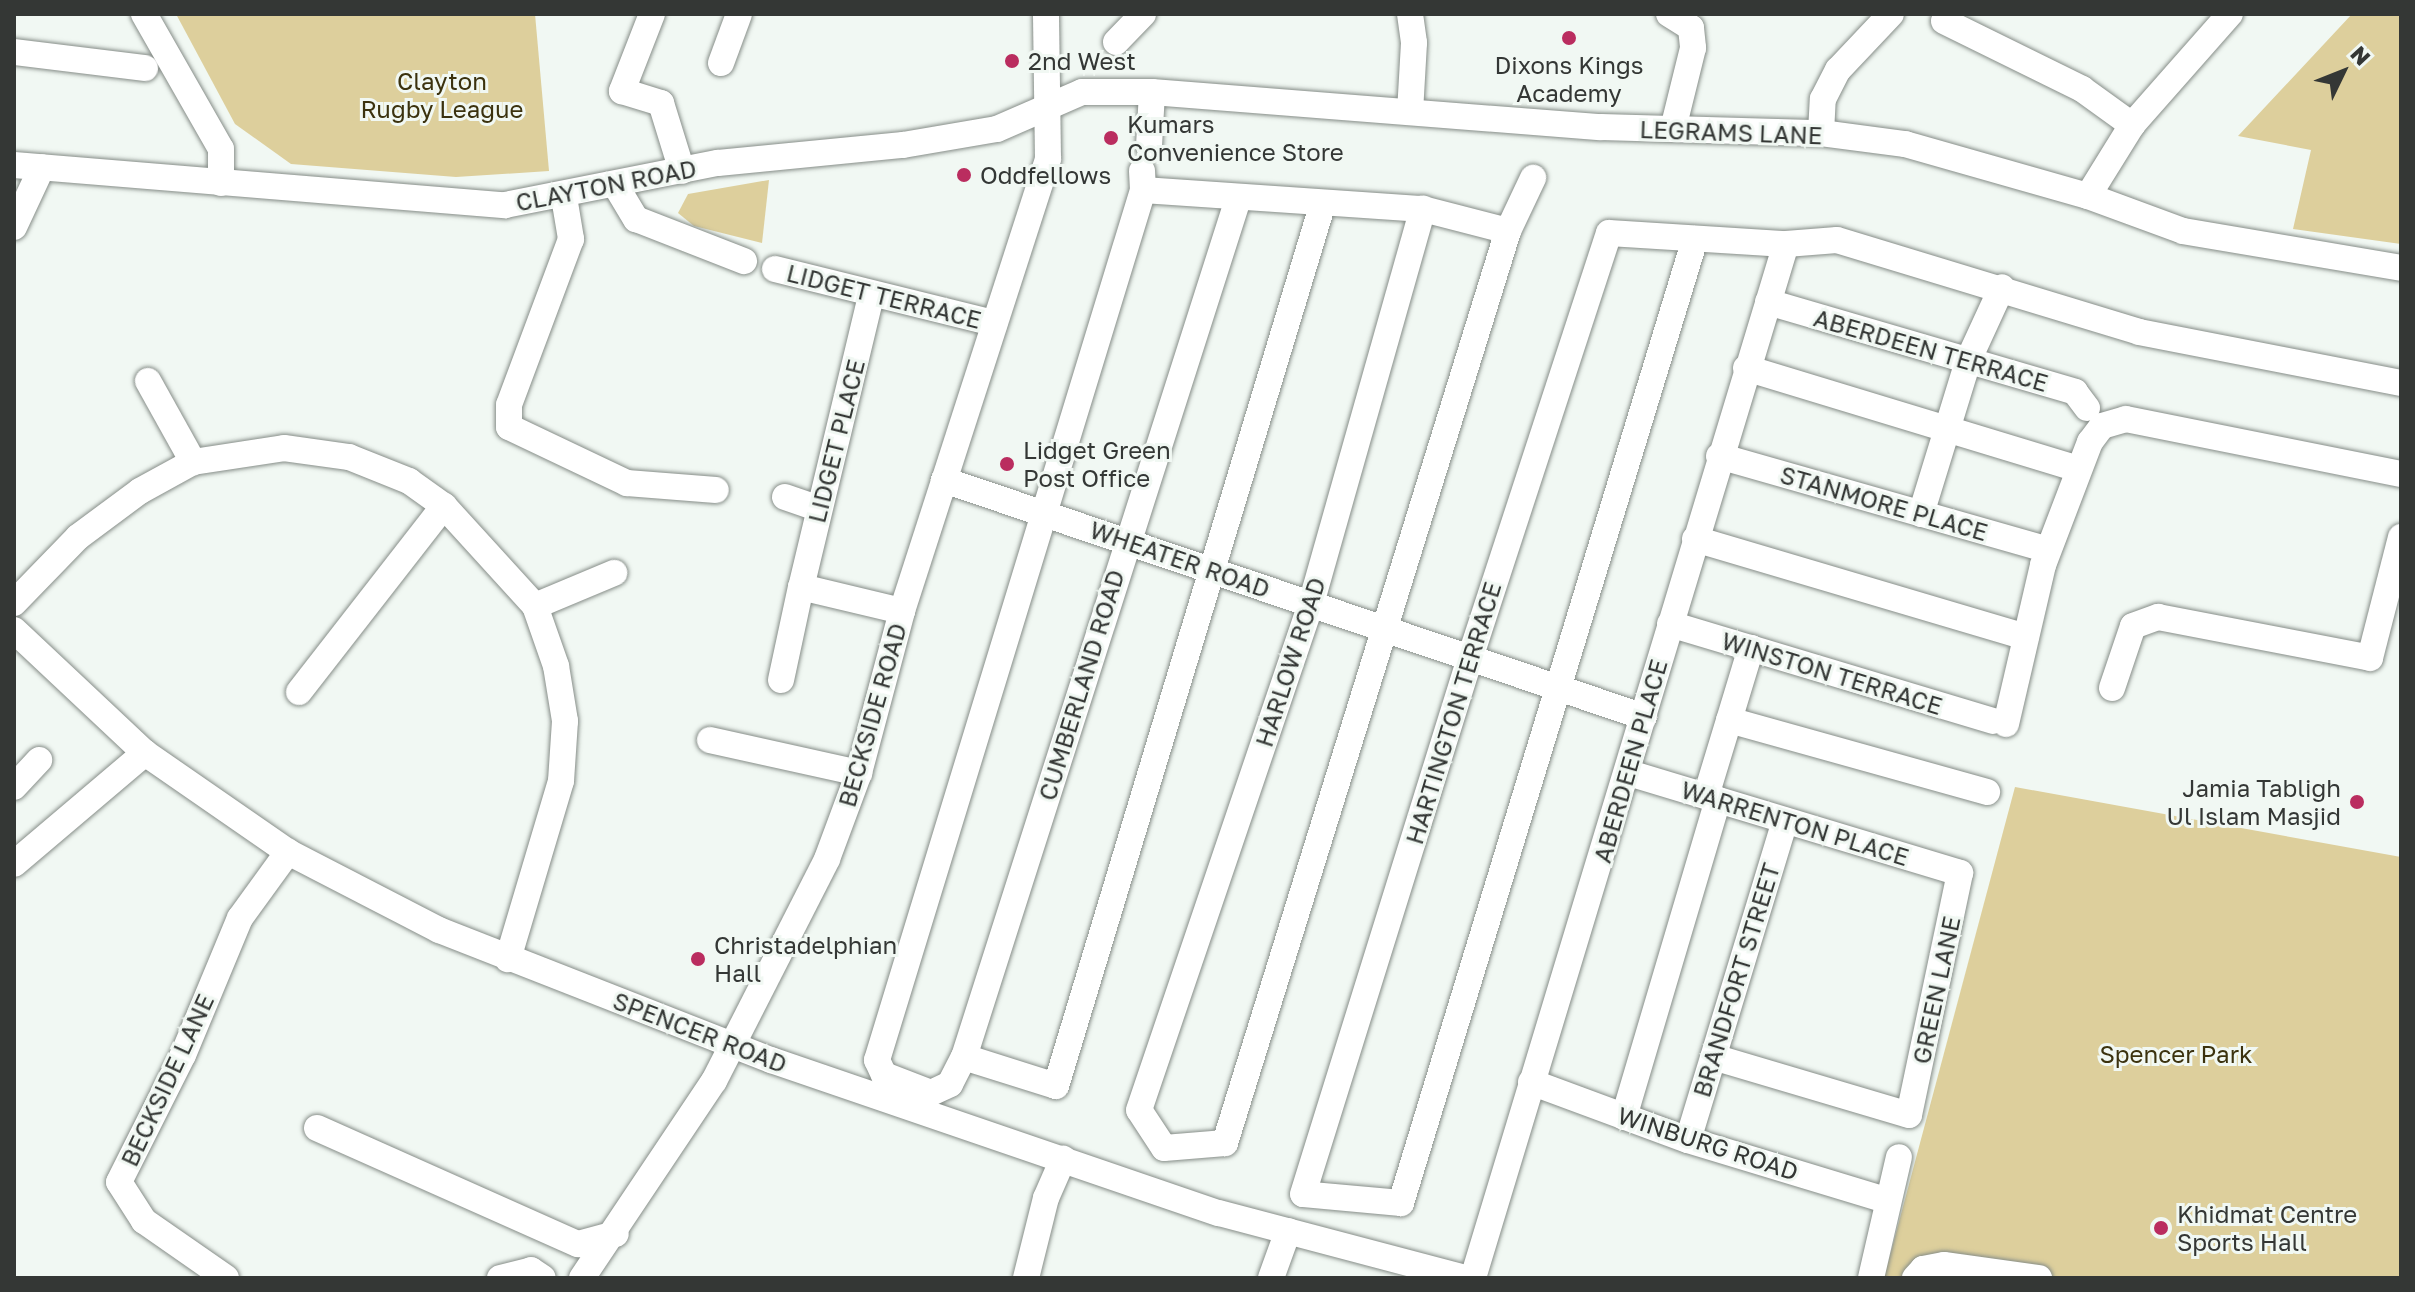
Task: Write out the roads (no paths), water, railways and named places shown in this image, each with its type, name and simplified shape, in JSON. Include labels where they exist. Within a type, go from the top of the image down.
[{"type":"street","points":[[144,14],[221,149],[221,183]]},
{"type":"street","points":[[652,14],[622,91],[661,103],[682,171]]},
{"type":"street","points":[[721,63],[739,14]]},
{"type":"street","name":"BECKSIDE ROAD","points":[[582,1278],[616,1234],[714,1081],[827,859],[859,773],[902,611],[1048,159],[1046,14]]},
{"type":"street","points":[[1116,42],[1143,14]]},
{"type":"street","points":[[1669,14],[1691,28],[1693,48],[1673,129]]},
{"type":"street","points":[[1821,133],[1823,99],[1838,70],[1891,14]]},
{"type":"street","points":[[2088,196],[2132,125],[2230,14]]},
{"type":"street","points":[[1410,112],[1416,15]]},
{"type":"street","points":[[1944,21],[2082,89],[2132,125]]},
{"type":"street","points":[[14,52],[145,68]]},
{"type":"street","name":"LEGRAMS LANE","points":[[1048,104],[1082,92],[1152,92],[1673,129],[1821,133],[1905,144],[2088,196],[2183,231],[2401,268]]},
{"type":"street","points":[[1044,513],[1145,169],[1152,92]]},
{"type":"street","name":"CLAYTON ROAD","points":[[14,165],[505,205],[564,197],[682,171],[997,129],[1048,104]]},
{"type":"street","points":[[14,227],[42,167]]},
{"type":"street","points":[[1145,169],[1238,199],[1423,209],[1508,231]]},
{"type":"street","points":[[1384,629],[1508,231],[1533,178]]},
{"type":"street","points":[[616,186],[636,219],[744,261]]},
{"type":"street","points":[[564,197],[571,239],[509,405],[509,427],[627,483],[716,490]]},
{"type":"street","name":"CUMBERLAND ROAD","points":[[1044,513],[877,1060],[884,1075],[931,1093],[950,1084],[964,1057],[1126,541],[1238,199]]},
{"type":"street","points":[[964,1057],[1056,1086],[1323,203]]},
{"type":"street","name":"HARLOW ROAD","points":[[1384,629],[1225,1143],[1164,1148],[1139,1110],[1311,604],[1423,209]]},
{"type":"street","name":"HARTINGTON TERRACE","points":[[1559,688],[1401,1203],[1303,1194],[1470,658],[1609,233],[1695,239]]},
{"type":"street","points":[[1559,688],[1695,239],[1786,244],[1837,240],[2002,287],[2139,332],[2401,383]]},
{"type":"street","name":"ABERDEEN PLACE","points":[[1473,1278],[1531,1082],[1629,773],[1719,456],[1786,244]]},
{"type":"street","name":"LIDGET TERRACE","points":[[775,269],[871,296],[994,323]]},
{"type":"street","points":[[1921,514],[1968,361],[2002,287]]},
{"type":"street","name":"LIDGET PLACE","points":[[781,680],[871,296]]},
{"type":"street","name":"ABERDEEN TERRACE","points":[[1768,302],[2075,392],[2087,408]]},
{"type":"street","points":[[1746,368],[2068,466]]},
{"type":"street","points":[[148,381],[193,462]]},
{"type":"street","points":[[1695,539],[2026,637],[2048,550],[2090,442],[2102,426],[2126,419],[2401,474]]},
{"type":"street","points":[[14,603],[78,537],[140,491],[193,462],[284,448],[349,457],[409,481],[444,506],[535,606],[556,666],[565,721],[561,781],[508,959]]},
{"type":"street","name":"STANMORE PLACE","points":[[1719,456],[2048,550]]},
{"type":"street","name":"WHEATER ROAD","points":[[944,480],[1644,717]]},
{"type":"street","points":[[785,497],[819,509]]},
{"type":"street","points":[[299,692],[444,506]]},
{"type":"street","points":[[2112,688],[2133,626],[2158,617],[2365,659],[2373,655],[2401,537]]},
{"type":"street","points":[[535,606],[614,573]]},
{"type":"street","points":[[801,587],[902,611]]},
{"type":"street","name":"WINSTON TERRACE","points":[[1670,624],[2000,723],[2026,637]]},
{"type":"street","name":"SPENCER ROAD","points":[[14,630],[145,753],[288,852],[439,930],[771,1060],[1288,1231],[1465,1278]]},
{"type":"street","points":[[1624,1117],[1712,798],[1729,720],[1751,648]]},
{"type":"street","points":[[1729,720],[1987,792]]},
{"type":"street","points":[[710,740],[859,773]]},
{"type":"street","points":[[14,864],[145,753]]},
{"type":"street","points":[[14,787],[39,760]]},
{"type":"street","name":"WARRENTON PLACE","points":[[1629,773],[1960,873]]},
{"type":"street","name":"BRANDFORT STREET","points":[[1688,1140],[1785,820]]},
{"type":"street","name":"BECKSIDE LANE","points":[[226,1278],[144,1221],[119,1182],[183,1055],[240,918],[288,852]]},
{"type":"street","name":"GREEN LANE","points":[[1713,1057],[1909,1115],[1960,873]]},
{"type":"street","name":"WINBURG ROAD","points":[[1531,1082],[1688,1140],[1886,1200]]},
{"type":"street","points":[[317,1128],[578,1244],[616,1234]]},
{"type":"street","points":[[1871,1278],[1886,1200],[1899,1157]]},
{"type":"street","points":[[1026,1278],[1046,1198],[1063,1159]]},
{"type":"street","points":[[1271,1278],[1288,1231]]},
{"type":"street","points":[[1915,1278],[1923,1269],[1944,1265],[2039,1278]]},
{"type":"street","points":[[500,1278],[531,1270],[543,1278]]},
{"type":"place","name":"Dixons Kings Academy","points":[[1569,38]]},
{"type":"place","name":"2nd West","points":[[1012,61]]},
{"type":"place","name":"Kumars Convenience Store","points":[[1111,138]]},
{"type":"place","name":"Oddfellows","points":[[964,175]]},
{"type":"place","name":"Lidget Green Post Office","points":[[1007,464]]},
{"type":"place","name":"Jamia Tabligh Ul Islam Masjid","points":[[2357,802]]},
{"type":"place","name":"Christadelphian Hall","points":[[698,959]]},
{"type":"place","name":"Khidmat Centre Sports Hall","points":[[2161,1228]]},
{"type":"park label","name":"Clayton Rugby League","points":[[442,95]]},
{"type":"park label","name":"Spencer Park","points":[[2176,1054]]}]
